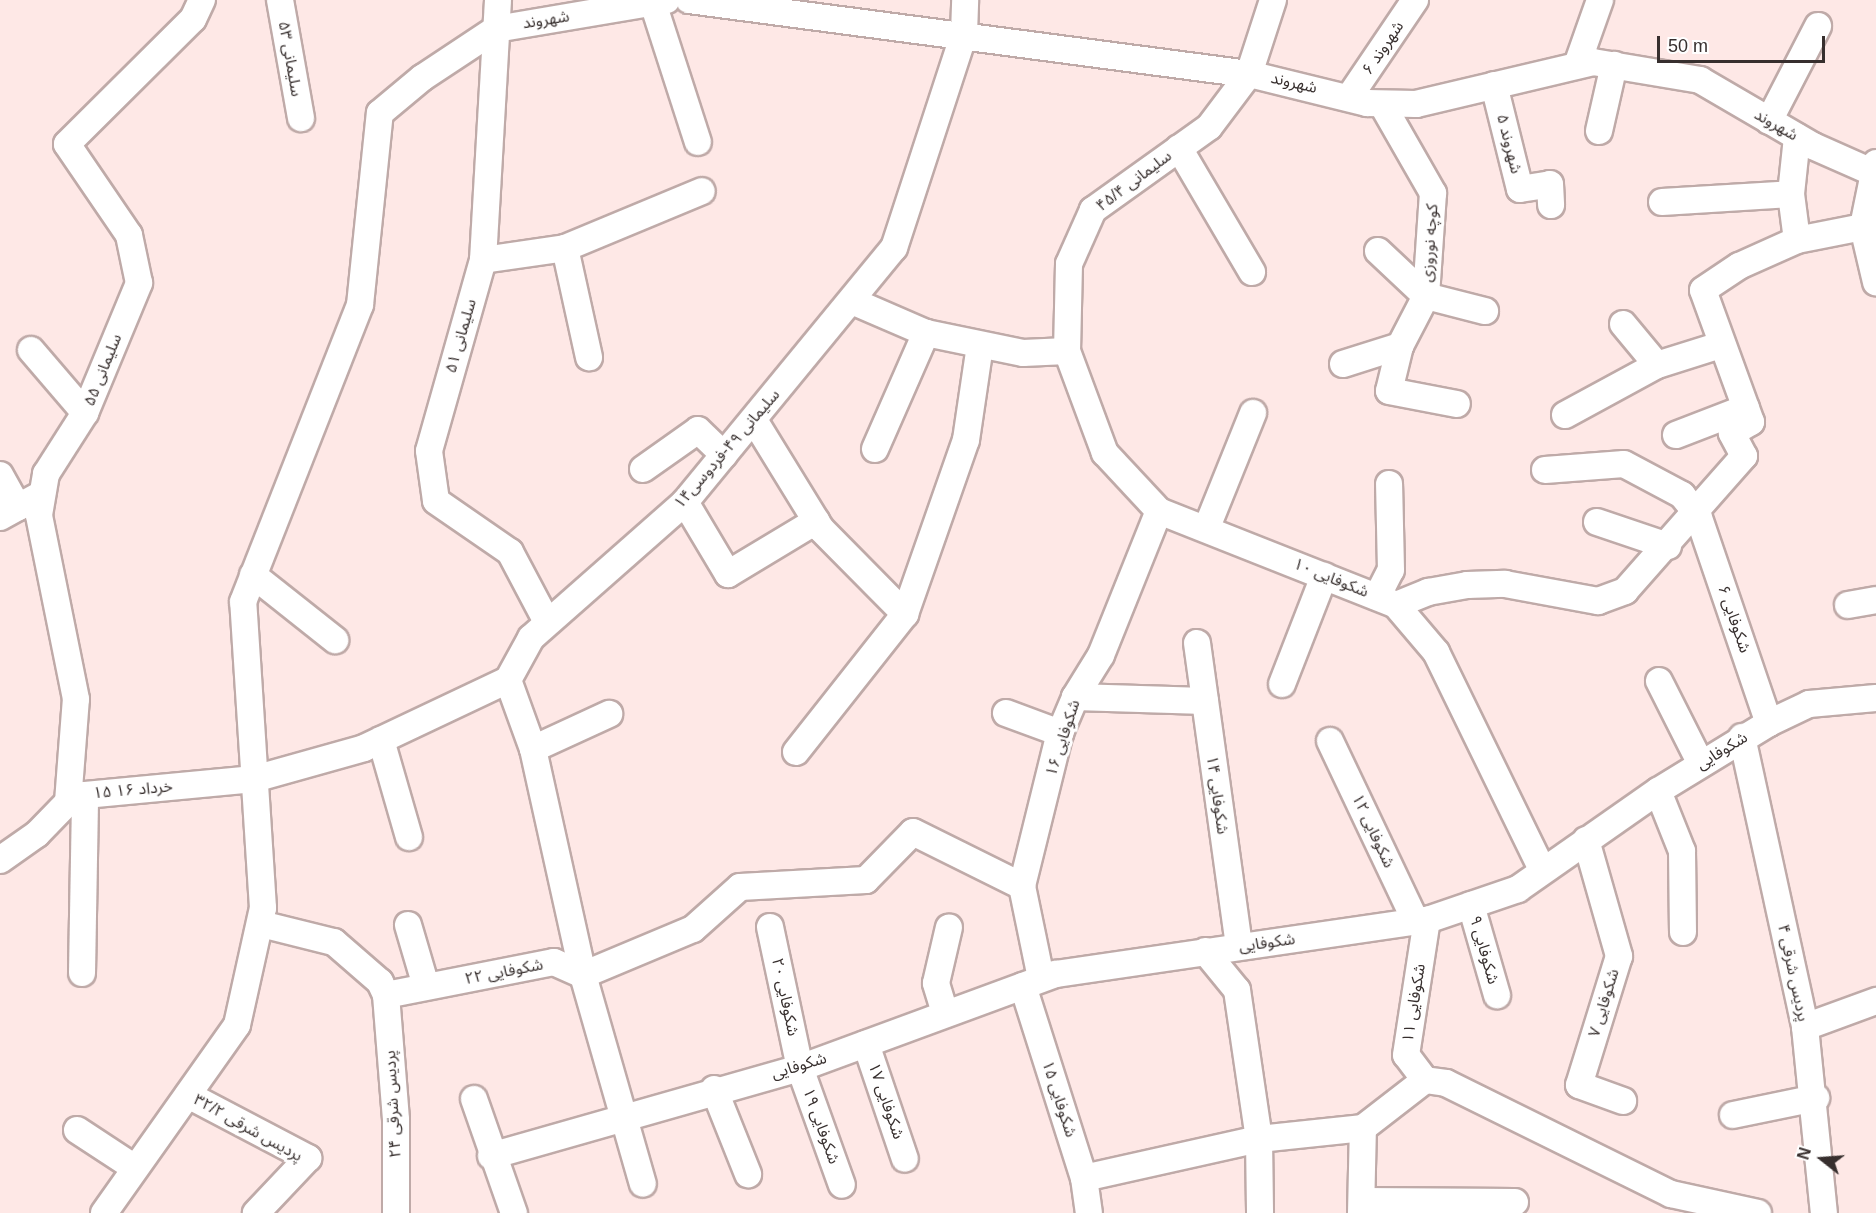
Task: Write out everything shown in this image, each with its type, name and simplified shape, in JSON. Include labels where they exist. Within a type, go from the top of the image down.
[{"type":"street","name":"سلیمانی ۵۵","points":[[82,973],[76,798],[76,699],[39,515],[46,474],[85,413],[139,283],[129,235],[67,144],[193,19],[202,0]]},
{"type":"street","name":"سلیمانی ۵۳","points":[[280,0],[301,118]]},
{"type":"street","name":"سلیمانی ۵۱","points":[[498,0],[483,260],[429,451],[436,501],[510,552],[547,622]]},
{"type":"street","name":"شهروند","points":[[688,0],[964,34],[1249,74],[1382,104],[1416,104],[1577,64],[1614,65],[1700,80],[1797,138],[1874,167]]},
{"type":"street","name":"سلیمانی ۴۹-فردوسی۱۴","points":[[508,680],[531,638],[685,502],[894,248],[964,34],[965,0]]},
{"type":"street","name":"شهروند ۶","points":[[1350,96],[1414,0]]},
{"type":"street","points":[[1577,64],[1600,0]]},
{"type":"street","points":[[660,1],[698,142]]},
{"type":"street","name":"شهروند","points":[[496,29],[660,1]]},
{"type":"street","name":"سلیمانی ۴۵/۴","points":[[1067,351],[1069,264],[1093,210],[1209,127],[1249,74],[1268,3]]},
{"type":"street","points":[[1769,121],[1818,26]]},
{"type":"street","points":[[104,1213],[237,1025],[261,924],[243,602],[360,305],[380,113],[422,78],[496,29]]},
{"type":"street","points":[[1599,132],[1614,65]]},
{"type":"street","name":"شهروند ۵","points":[[1494,85],[1520,189],[1550,184],[1551,205]]},
{"type":"street","name":"کوچه نوروزی","points":[[1382,104],[1433,193],[1426,296],[1400,346],[1389,391],[1457,404]]},
{"type":"street","points":[[1797,138],[1791,194],[1797,240]]},
{"type":"street","points":[[1179,148],[1252,272]]},
{"type":"street","points":[[1874,167],[1863,226],[1876,282]]},
{"type":"street","points":[[483,260],[565,248],[702,191]]},
{"type":"street","points":[[1662,202],[1791,194]]},
{"type":"street","points":[[1389,484],[1391,570],[1387,601],[1428,592],[1505,584],[1585,600],[1612,598],[1668,546],[1698,514],[1744,456],[1732,433],[1751,422],[1721,345],[1703,290],[1739,266],[1797,240],[1863,226]]},
{"type":"street","points":[[565,248],[589,357]]},
{"type":"street","points":[[1378,250],[1426,296],[1485,311]]},
{"type":"street","points":[[852,301],[926,333],[1023,353],[1067,351]]},
{"type":"street","points":[[1623,324],[1657,365]]},
{"type":"street","points":[[875,448],[926,333]]},
{"type":"street","points":[[796,752],[905,614],[966,440],[980,345]]},
{"type":"street","points":[[1565,415],[1657,365],[1721,345]]},
{"type":"street","points":[[1343,364],[1400,346]]},
{"type":"street","points":[[31,350],[85,413]]},
{"type":"street","name":"شکوفایی ۱۰","points":[[1067,351],[1105,453],[1159,511],[1207,527],[1387,601],[1436,652],[1542,869]]},
{"type":"street","points":[[1676,435],[1746,408]]},
{"type":"street","points":[[1207,527],[1253,413]]},
{"type":"street","points":[[754,420],[816,521],[905,614]]},
{"type":"street","points":[[643,469],[698,430],[724,455]]},
{"type":"street","points":[[1545,470],[1624,464],[1682,495],[1698,514]]},
{"type":"street","points":[[0,475],[9,512],[42,494]]},
{"type":"street","points":[[685,502],[728,574],[816,521]]},
{"type":"street","name":"شکوفایی ۱۶","points":[[1032,982],[1022,886],[1060,733],[1075,697],[1101,656],[1159,511]]},
{"type":"street","name":"شکوفایی ۶","points":[[1698,514],[1769,723]]},
{"type":"street","points":[[1597,522],[1668,546]]},
{"type":"street","points":[[253,575],[334,640]]},
{"type":"street","points":[[1282,684],[1324,576]]},
{"type":"street","points":[[1848,605],[1876,600]]},
{"type":"street","name":"شکوفایی ۱۴","points":[[1197,643],[1239,946]]},
{"type":"street","points":[[254,779],[381,740],[508,680],[533,749],[583,975],[621,1116],[643,1184]]},
{"type":"street","points":[[1659,681],[1701,764]]},
{"type":"street","points":[[1075,697],[1205,701]]},
{"type":"street","name":"شکوفایی","points":[[491,1156],[714,1089],[800,1068],[1032,982],[1205,951],[1422,921],[1471,905],[1518,889],[1542,869],[1658,790],[1742,737],[1769,723],[1809,704],[1876,698]]},
{"type":"street","points":[[1006,713],[1060,733]]},
{"type":"street","points":[[533,749],[609,714]]},
{"type":"street","name":"پردیس شرقی ۴","points":[[1742,737],[1805,1027],[1816,1098],[1824,1213]]},
{"type":"street","points":[[381,740],[409,837]]},
{"type":"street","name":"شکوفایی ۱۲","points":[[1330,741],[1422,921]]},
{"type":"street","name":"۱۵ خرداد ۱۶","points":[[76,798],[254,779]]},
{"type":"street","points":[[1658,790],[1682,851],[1683,933]]},
{"type":"street","points":[[0,860],[37,834],[76,798]]},
{"type":"street","points":[[583,975],[693,928],[740,887],[866,880],[913,832],[1022,886]]},
{"type":"street","name":"شکوفایی ۷","points":[[1586,840],[1619,956],[1579,1085],[1623,1101]]},
{"type":"street","name":"شکوفایی ۹","points":[[1471,905],[1497,995]]},
{"type":"street","name":"شکوفایی ۱۱","points":[[1422,921],[1406,1055],[1425,1080]]},
{"type":"street","points":[[261,924],[334,942],[380,981],[386,995]]},
{"type":"street","points":[[408,925],[426,986]]},
{"type":"street","name":"شکوفایی ۲۰","points":[[770,927],[800,1068]]},
{"type":"street","points":[[945,1013],[936,982],[950,927]]},
{"type":"street","points":[[1205,951],[1237,990],[1259,1139],[1260,1213]]},
{"type":"street","name":"شکوفایی ۲۲","points":[[386,995],[554,962],[583,975]]},
{"type":"street","name":"شکوفایی ۱۵","points":[[1032,982],[1084,1178],[1088,1213]]},
{"type":"street","name":"پردیس شرقی ۲۴","points":[[386,995],[396,1120],[396,1213]]},
{"type":"street","points":[[1805,1027],[1876,1001]]},
{"type":"street","name":"شکوفایی ۱۷","points":[[866,1044],[905,1158]]},
{"type":"street","name":"شکوفایی ۱۹","points":[[800,1068],[842,1185]]},
{"type":"street","points":[[1084,1178],[1259,1139],[1364,1128],[1425,1080],[1446,1083],[1671,1194],[1688,1206],[1758,1213]]},
{"type":"street","points":[[714,1089],[748,1174]]},
{"type":"street","name":"پردیس شرقی ۳۲/۲","points":[[188,1095],[308,1158],[256,1213]]},
{"type":"street","points":[[1733,1115],[1816,1098]]},
{"type":"street","points":[[474,1099],[491,1156],[514,1213]]},
{"type":"street","points":[[1364,1128],[1362,1207],[1515,1202]]},
{"type":"street","points":[[77,1130],[135,1168]]}]
